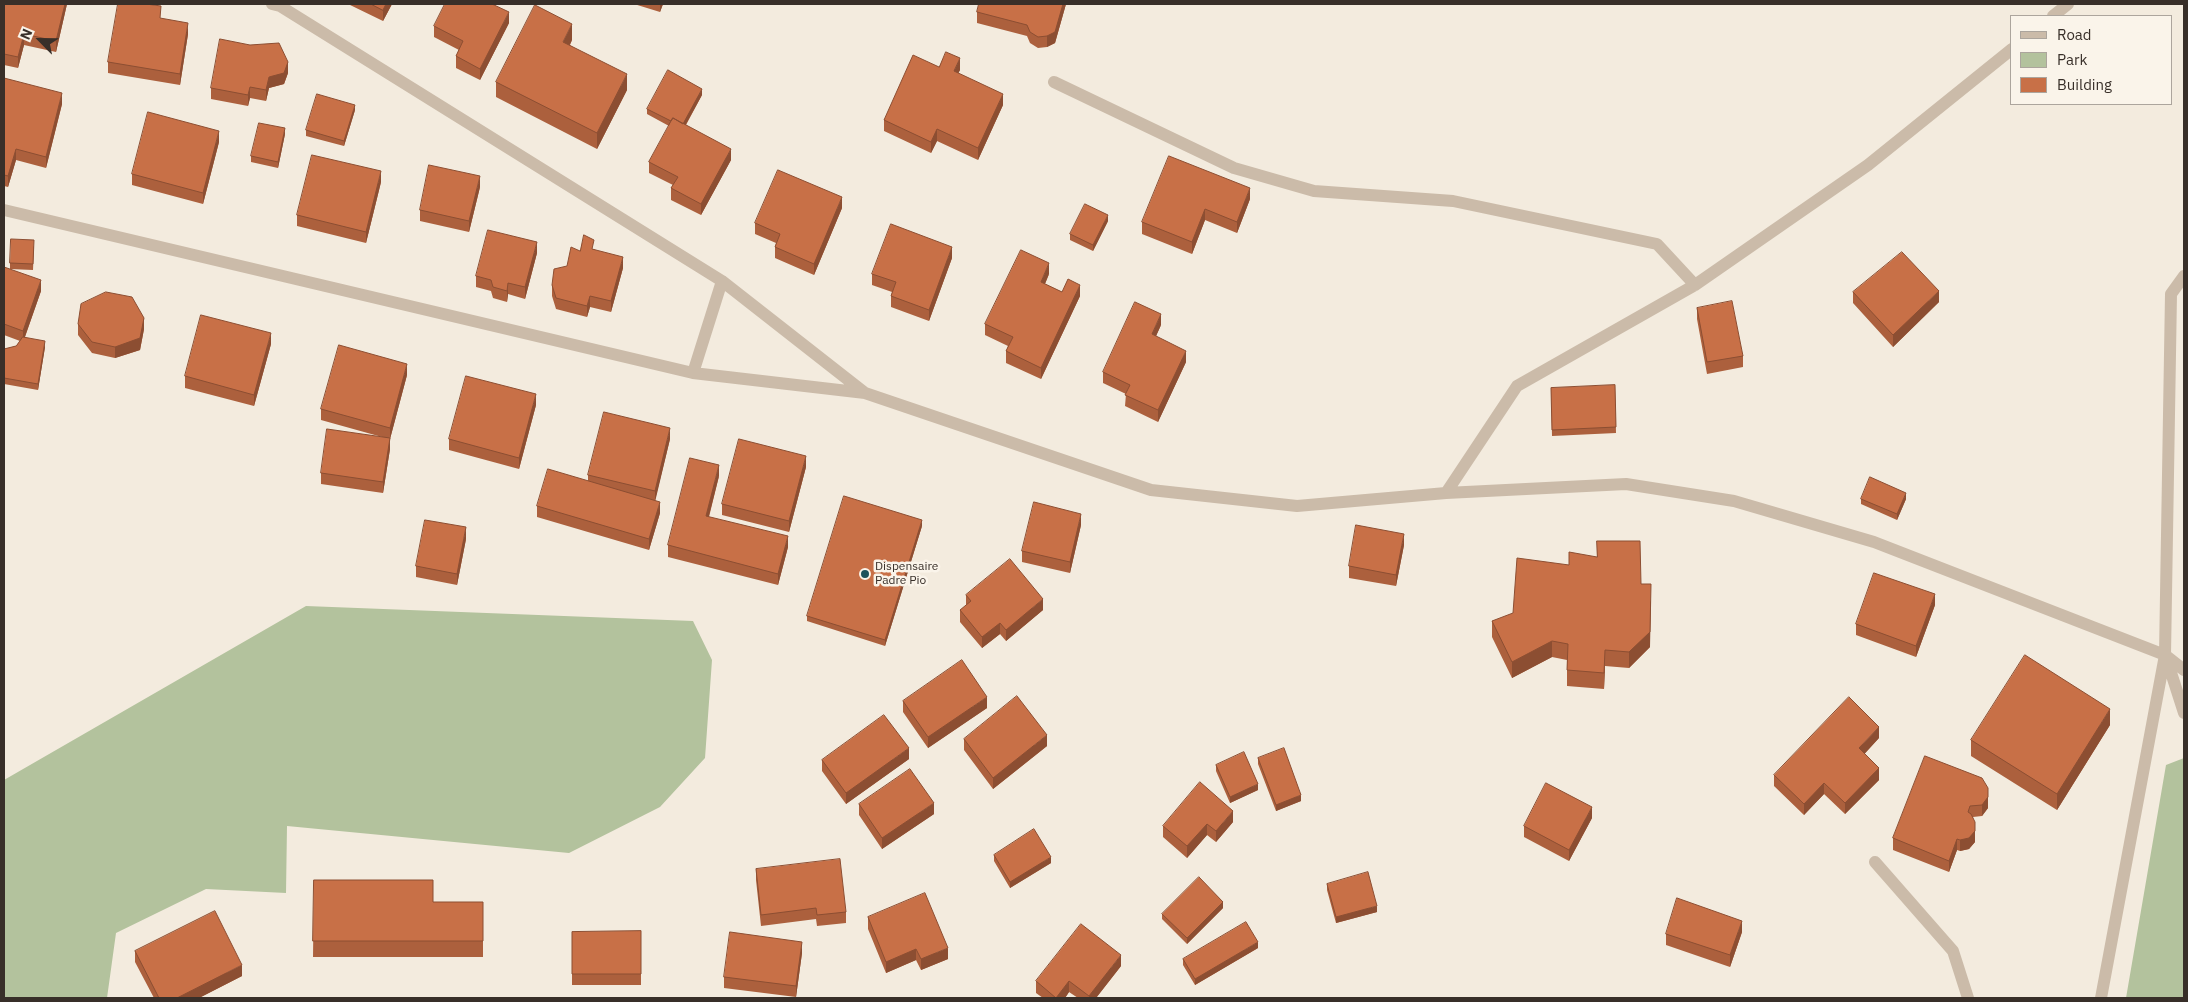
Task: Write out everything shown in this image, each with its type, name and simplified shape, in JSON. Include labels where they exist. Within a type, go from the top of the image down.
[{"type":"street","points":[[272,4],[288,12],[722,281],[865,392]]},
{"type":"street","points":[[2054,15],[2068,4]]},
{"type":"street","points":[[1446,492],[1517,386],[1695,285],[1868,165],[2010,51]]},
{"type":"street","points":[[1054,82],[1234,168],[1314,191],[1453,201],[1657,244],[1695,285]]},
{"type":"street","points":[[4,210],[693,373],[865,392],[1151,490],[1296,506],[1446,492],[1626,484],[1734,501],[1874,542],[2165,654],[2184,670]]},
{"type":"street","points":[[2101,998],[2165,654],[2171,294],[2184,276]]},
{"type":"street","points":[[693,373],[722,281]]},
{"type":"street","points":[[2165,654],[2184,713]]},
{"type":"street","points":[[1875,862],[1953,951],[1968,998]]},
{"type":"green space","points":[[306,606],[693,621],[712,660],[705,758],[660,807],[569,853],[287,826],[286,893],[206,889],[116,933],[107,998],[4,998],[4,780]]},
{"type":"green space","points":[[2184,758],[2184,998],[2126,998],[2166,765]]},
{"type":"building","points":[[4,4],[65,4],[56,41],[24,34],[18,57],[4,54]]},
{"type":"building","points":[[118,4],[161,6],[160,18],[188,23],[180,74],[108,62]]},
{"type":"building","points":[[371,4],[386,4],[383,10]]},
{"type":"building","points":[[445,4],[492,4],[509,12],[480,69],[456,56],[463,41],[434,26]]},
{"type":"building","points":[[979,4],[1063,4],[1055,32],[1047,36],[1038,37],[1030,32],[1027,25],[977,12]]},
{"type":"building","points":[[535,5],[572,24],[563,42],[627,74],[597,133],[496,82]]},
{"type":"building","points":[[220,39],[250,45],[279,43],[288,62],[284,73],[269,77],[266,90],[250,87],[248,95],[211,88]]},
{"type":"building","points":[[946,52],[960,58],[954,71],[1003,94],[978,148],[937,129],[931,142],[884,120],[913,55],[939,67]]},
{"type":"building","points":[[668,70],[702,89],[683,124],[673,118],[671,121],[647,109]]},
{"type":"building","points":[[4,78],[62,93],[46,157],[16,149],[8,176],[4,175]]},
{"type":"building","points":[[317,94],[355,105],[344,141],[306,130]]},
{"type":"building","points":[[148,112],[219,131],[203,193],[132,174]]},
{"type":"building","points":[[673,118],[731,149],[701,204],[671,188],[678,177],[649,162]]},
{"type":"building","points":[[259,123],[285,128],[278,162],[251,156]]},
{"type":"building","points":[[312,155],[381,171],[366,232],[297,215]]},
{"type":"building","points":[[1169,156],[1250,188],[1237,222],[1205,209],[1192,242],[1142,222]]},
{"type":"building","points":[[429,165],[480,176],[469,221],[420,210]]},
{"type":"building","points":[[778,170],[842,197],[814,264],[775,247],[780,234],[755,223]]},
{"type":"building","points":[[1085,204],[1108,215],[1093,245],[1070,234]]},
{"type":"building","points":[[891,224],[952,247],[929,310],[891,296],[896,282],[872,274]]},
{"type":"building","points":[[488,230],[537,242],[525,287],[508,283],[507,291],[493,287],[491,280],[476,276]]},
{"type":"building","points":[[584,235],[594,240],[592,249],[623,257],[611,301],[590,296],[587,306],[556,298],[552,285],[554,269],[567,266],[571,247],[580,251]]},
{"type":"building","points":[[11,239],[34,240],[33,264],[10,263]]},
{"type":"building","points":[[1021,250],[1049,263],[1041,282],[1062,292],[1068,279],[1080,285],[1041,368],[1006,351],[1013,337],[985,324]]},
{"type":"building","points":[[1902,252],[1939,291],[1893,335],[1853,292]]},
{"type":"building","points":[[4,267],[41,280],[23,331],[4,324]]},
{"type":"building","points":[[106,292],[132,297],[144,318],[140,338],[115,347],[92,342],[78,324],[81,304]]},
{"type":"building","points":[[1732,301],[1743,356],[1707,362],[1697,308]]},
{"type":"building","points":[[1135,302],[1161,314],[1152,334],[1186,351],[1158,410],[1125,395],[1130,385],[1103,372]]},
{"type":"building","points":[[201,315],[271,333],[254,395],[185,376]]},
{"type":"building","points":[[23,337],[45,341],[38,384],[4,378],[4,349],[16,346]]},
{"type":"building","points":[[339,345],[407,364],[390,428],[321,409]]},
{"type":"building","points":[[466,376],[536,394],[519,458],[449,439]]},
{"type":"building","points":[[1615,385],[1616,427],[1552,430],[1551,388]]},
{"type":"building","points":[[604,412],[670,428],[655,491],[588,475]]},
{"type":"building","points":[[327,429],[390,438],[383,482],[321,473]]},
{"type":"building","points":[[739,439],[806,456],[789,521],[722,504]]},
{"type":"building","points":[[690,458],[719,465],[706,516],[788,536],[778,574],[668,545]]},
{"type":"building","points":[[548,469],[660,502],[649,539],[537,506]]},
{"type":"building","points":[[1870,477],[1906,493],[1897,514],[1861,499]]},
{"type":"building","name":"Dispensaire Padre Pio","points":[[844,496],[922,520],[885,640],[807,616]]},
{"type":"building","points":[[1034,502],[1081,514],[1070,562],[1022,551]]},
{"type":"building","points":[[425,520],[466,527],[457,574],[416,566]]},
{"type":"building","points":[[1356,525],[1404,534],[1396,575],[1349,566]]},
{"type":"building","points":[[1597,541],[1640,541],[1641,584],[1651,584],[1650,632],[1629,652],[1605,650],[1604,673],[1567,670],[1568,644],[1552,641],[1512,662],[1492,621],[1513,613],[1517,558],[1569,565],[1569,552],[1597,557]]},
{"type":"building","points":[[1010,559],[1043,599],[1006,630],[1000,623],[982,637],[960,610],[971,601],[966,595]]},
{"type":"building","points":[[1874,573],[1935,594],[1916,646],[1856,624]]},
{"type":"building","points":[[2025,655],[2110,709],[2057,794],[1971,740]]},
{"type":"building","points":[[962,660],[987,697],[928,737],[903,701]]},
{"type":"building","points":[[1017,696],[1047,735],[993,778],[964,739]]},
{"type":"building","points":[[1849,697],[1879,727],[1859,748],[1879,768],[1845,803],[1824,783],[1804,804],[1774,775]]},
{"type":"building","points":[[884,715],[909,748],[846,793],[822,760]]},
{"type":"building","points":[[1284,748],[1301,795],[1276,805],[1258,758]]},
{"type":"building","points":[[1244,752],[1258,784],[1230,797],[1216,765]]},
{"type":"building","points":[[1925,756],[1982,778],[1988,788],[1988,797],[1982,805],[1970,806],[1968,812],[1975,822],[1975,831],[1969,838],[1957,839],[1949,861],[1893,838]]},
{"type":"building","points":[[910,769],[934,803],[882,838],[859,804]]},
{"type":"building","points":[[1200,782],[1233,811],[1216,831],[1207,824],[1187,846],[1163,826]]},
{"type":"building","points":[[1546,783],[1592,807],[1569,850],[1524,826]]},
{"type":"building","points":[[1034,829],[1051,857],[1010,882],[994,855]]},
{"type":"building","points":[[840,859],[846,912],[817,915],[816,908],[761,915],[756,869]]},
{"type":"building","points":[[1368,872],[1377,906],[1336,917],[1327,884]]},
{"type":"building","points":[[1199,877],[1223,902],[1187,938],[1162,914]]},
{"type":"building","points":[[314,880],[433,880],[433,902],[483,902],[483,941],[313,941]]},
{"type":"building","points":[[925,893],[948,948],[921,959],[916,949],[886,962],[868,917]]},
{"type":"building","points":[[1677,898],[1742,921],[1730,955],[1666,934]]},
{"type":"building","points":[[215,911],[242,965],[177,998],[159,998],[135,951]]},
{"type":"building","points":[[1246,922],[1258,942],[1195,979],[1183,959]]},
{"type":"building","points":[[1081,924],[1121,955],[1089,996],[1069,981],[1056,998],[1036,981]]},
{"type":"building","points":[[641,931],[641,974],[572,974],[572,932]]},
{"type":"building","points":[[730,932],[802,942],[796,986],[724,977]]},
{"type":"place","name":"Dispensaire Padre Pio","points":[[865,574]]}]
